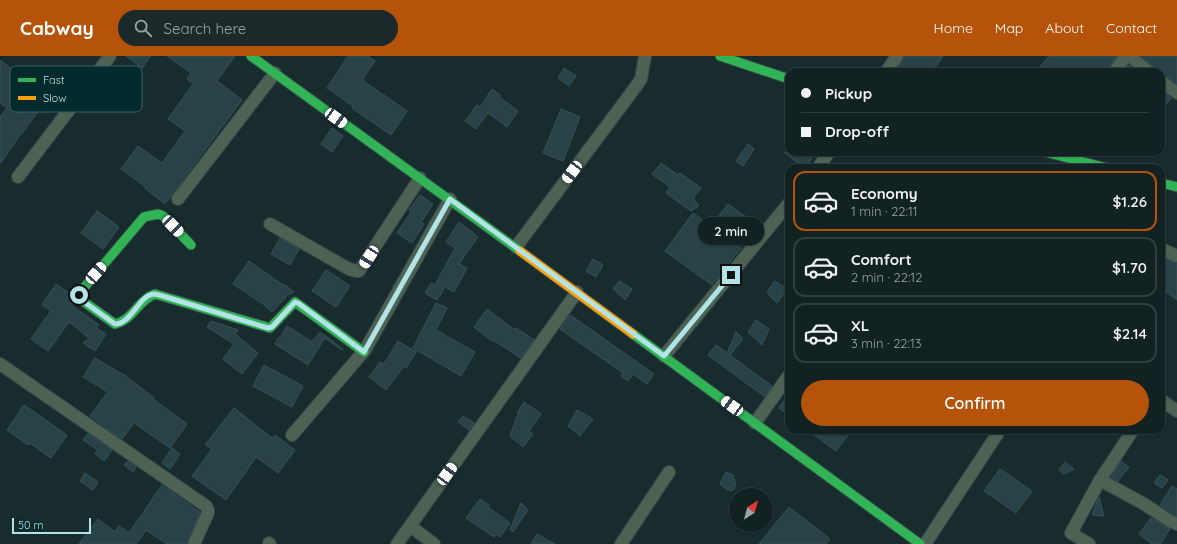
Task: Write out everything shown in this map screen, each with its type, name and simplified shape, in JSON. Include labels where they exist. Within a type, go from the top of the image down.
[{"type":"main road","points":[[251,56],[516,247],[920,544]]},
{"type":"main road","points":[[720,56],[785,79]]},
{"type":"main road","points":[[1066,159],[1089,164]]},
{"type":"main road","points":[[1165,184],[1177,187]]},
{"type":"main road","points":[[191,245],[163,216],[158,214],[144,217],[82,290],[79,295],[80,299],[115,324],[122,323],[147,297],[155,294],[270,328],[295,302],[364,352]]},
{"type":"street","points":[[102,66],[110,56]]},
{"type":"street","points":[[516,247],[637,85],[641,79],[644,56]]},
{"type":"street","points":[[889,68],[897,56]]},
{"type":"street","points":[[1117,68],[1126,56]]},
{"type":"street","points":[[1130,56],[1144,68]]},
{"type":"street","points":[[178,199],[275,74]]},
{"type":"street","points":[[1165,84],[1177,93]]},
{"type":"street","points":[[18,176],[67,112]]},
{"type":"street","points":[[270,224],[356,272],[359,271],[420,178]]},
{"type":"street","points":[[292,435],[364,352],[450,199]]},
{"type":"street","points":[[664,356],[785,208]]},
{"type":"street","points":[[1165,251],[1177,256]]},
{"type":"street","points":[[397,544],[577,292]]},
{"type":"street","points":[[0,364],[206,506],[208,513],[194,544]]},
{"type":"street","points":[[755,423],[785,381]]},
{"type":"street","points":[[1165,403],[1177,411]]},
{"type":"street","points":[[925,544],[997,434]]},
{"type":"street","points":[[1089,544],[1071,533],[1100,480],[1130,434]]},
{"type":"street","points":[[621,544],[669,472]]},
{"type":"street","points":[[1100,480],[1144,504],[1170,522],[1177,524]]},
{"type":"street","points":[[410,526],[434,544]]},
{"type":"building","points":[[126,56],[151,56],[142,68],[142,66],[139,66]]},
{"type":"building","points":[[167,56],[235,56],[217,81],[242,100],[165,204],[145,188],[146,187],[121,169],[138,146],[162,163],[185,131],[168,119],[193,84],[187,79],[191,73]]},
{"type":"building","points":[[348,56],[368,56],[375,61],[362,80],[407,111],[391,135],[352,108],[353,106],[327,88]]},
{"type":"building","points":[[904,56],[943,56],[935,68],[902,68],[899,66]]},
{"type":"building","points":[[1049,56],[1117,56],[1108,68],[1039,68]]},
{"type":"building","points":[[1142,56],[1177,56],[1177,84],[1165,75],[1165,68],[1154,67]]},
{"type":"building","points":[[0,60],[10,67],[10,112],[37,112],[0,164],[0,117],[7,108],[0,103]]},
{"type":"building","points":[[564,68],[576,76],[569,86],[558,78]]},
{"type":"building","points":[[492,89],[500,95],[499,97],[518,111],[507,127],[488,113],[476,129],[465,121],[477,105],[480,107]]},
{"type":"building","points":[[1165,93],[1171,98],[1165,105]]},
{"type":"building","points":[[561,109],[580,117],[563,161],[543,153]]},
{"type":"building","points":[[332,128],[343,136],[332,152],[321,144]]},
{"type":"building","points":[[748,144],[754,149],[743,166],[736,161]]},
{"type":"building","points":[[789,156],[812,156],[809,164],[799,164]]},
{"type":"building","points":[[661,163],[678,175],[680,173],[701,188],[693,198],[699,206],[691,211],[666,193],[670,187],[652,174]]},
{"type":"building","points":[[420,195],[433,204],[421,222],[424,224],[412,243],[397,233],[411,212],[409,210]]},
{"type":"building","points":[[728,204],[745,216],[726,237],[741,248],[712,285],[665,251],[693,213],[711,226]]},
{"type":"building","points":[[97,211],[119,227],[103,249],[81,233]]},
{"type":"building","points":[[459,222],[478,237],[459,264],[467,268],[454,292],[445,287],[437,300],[425,293],[431,283],[435,285],[455,248],[446,242]]},
{"type":"building","points":[[280,238],[299,249],[290,265],[271,254]]},
{"type":"building","points":[[593,259],[603,265],[596,277],[586,271]]},
{"type":"building","points":[[1165,259],[1177,263],[1177,300],[1165,291]]},
{"type":"building","points":[[249,261],[294,292],[288,295],[272,312],[263,304],[233,284]]},
{"type":"building","points":[[326,270],[350,286],[336,307],[312,291]]},
{"type":"building","points":[[619,281],[632,289],[625,300],[613,289]]},
{"type":"building","points":[[774,281],[785,287],[785,291],[777,303],[767,293]]},
{"type":"building","points":[[56,284],[69,293],[70,301],[74,307],[99,325],[96,328],[106,334],[95,351],[83,343],[89,338],[69,322],[48,351],[31,339],[51,311],[42,305]]},
{"type":"building","points":[[436,303],[447,308],[436,330],[475,352],[461,376],[413,348]]},
{"type":"building","points":[[487,309],[515,330],[516,328],[534,340],[521,358],[493,340],[492,341],[474,327]]},
{"type":"building","points":[[570,315],[654,374],[647,384],[633,374],[628,381],[621,376],[623,373],[560,329]]},
{"type":"building","points":[[756,320],[769,329],[762,345],[748,332]]},
{"type":"building","points":[[211,321],[238,330],[235,334],[258,353],[242,374],[223,359],[234,344],[207,327]]},
{"type":"building","points":[[287,326],[312,342],[320,332],[343,349],[342,350],[325,338],[308,365],[275,344]]},
{"type":"building","points":[[736,332],[743,339],[730,355],[772,386],[765,397],[708,355],[716,345],[727,353]]},
{"type":"building","points":[[398,341],[416,352],[406,368],[404,366],[386,390],[369,377],[380,362],[384,364]]},
{"type":"building","points":[[95,358],[123,374],[154,398],[153,399],[187,424],[170,448],[134,423],[122,439],[90,416],[108,392],[83,377]]},
{"type":"building","points":[[264,365],[303,386],[292,407],[253,386]]},
{"type":"building","points":[[785,400],[785,413],[779,408]]},
{"type":"building","points":[[524,402],[541,414],[529,431],[533,434],[523,447],[510,436],[518,414],[517,413]]},
{"type":"building","points":[[24,405],[67,435],[51,458],[30,443],[28,445],[7,430]]},
{"type":"building","points":[[234,408],[272,438],[275,435],[295,450],[278,473],[256,457],[226,500],[192,476],[212,449],[205,445]]},
{"type":"building","points":[[577,410],[593,419],[580,436],[568,426]]},
{"type":"building","points":[[463,416],[474,423],[469,430],[458,422]]},
{"type":"building","points":[[88,434],[112,450],[104,461],[95,454],[98,450],[83,440]]},
{"type":"building","points":[[813,434],[849,434],[836,451]]},
{"type":"building","points":[[172,448],[180,454],[170,469],[162,463]]},
{"type":"building","points":[[128,461],[136,467],[133,472],[124,465]]},
{"type":"building","points":[[1121,461],[1129,467],[1118,481],[1111,477]]},
{"type":"building","points":[[1065,462],[1074,469],[1064,474],[1059,470]]},
{"type":"building","points":[[1000,469],[1032,491],[1016,513],[984,491]]},
{"type":"building","points":[[726,472],[733,475],[736,486],[734,488],[729,488],[729,490],[720,484]]},
{"type":"building","points":[[85,473],[98,482],[93,490],[80,481]]},
{"type":"building","points":[[1160,475],[1168,480],[1162,488],[1154,483]]},
{"type":"building","points":[[162,485],[200,512],[187,544],[167,544],[146,530],[136,544],[79,544],[98,519],[115,532],[119,526],[129,533]]},
{"type":"building","points":[[1172,486],[1177,489],[1177,516],[1160,505]]},
{"type":"building","points":[[1099,497],[1104,516],[1092,515]]},
{"type":"building","points":[[480,499],[489,505],[488,507],[510,523],[500,537],[496,534],[494,537],[466,518]]},
{"type":"building","points":[[521,503],[528,510],[513,532],[510,530]]},
{"type":"building","points":[[789,507],[830,539],[826,544],[759,544],[769,532],[773,532],[773,527]]},
{"type":"building","points":[[1151,518],[1170,529],[1160,544],[1152,544],[1139,534]]},
{"type":"building","points":[[537,534],[555,544],[531,544]]},
{"type":"traffic: fast","points":[[251,56],[520,251]]},
{"type":"traffic: fast","points":[[720,56],[785,78]]},
{"type":"traffic: fast","points":[[1060,156],[1092,164]]},
{"type":"traffic: fast","points":[[1165,184],[1177,187]]},
{"type":"traffic: fast","points":[[191,245],[163,216],[158,214],[144,217],[82,290],[79,295],[80,299],[115,324],[121,322],[144,301],[155,294],[270,328],[295,302],[364,352]]},
{"type":"traffic: fast","points":[[633,334],[920,544]]},
{"type":"traffic: slow","points":[[520,251],[633,334]]},
{"type":"route","points":[[79,295],[80,299],[115,324],[122,323],[147,297],[152,294],[268,328],[272,327],[293,302],[295,302],[364,352],[450,199],[664,356],[731,275]]}]
